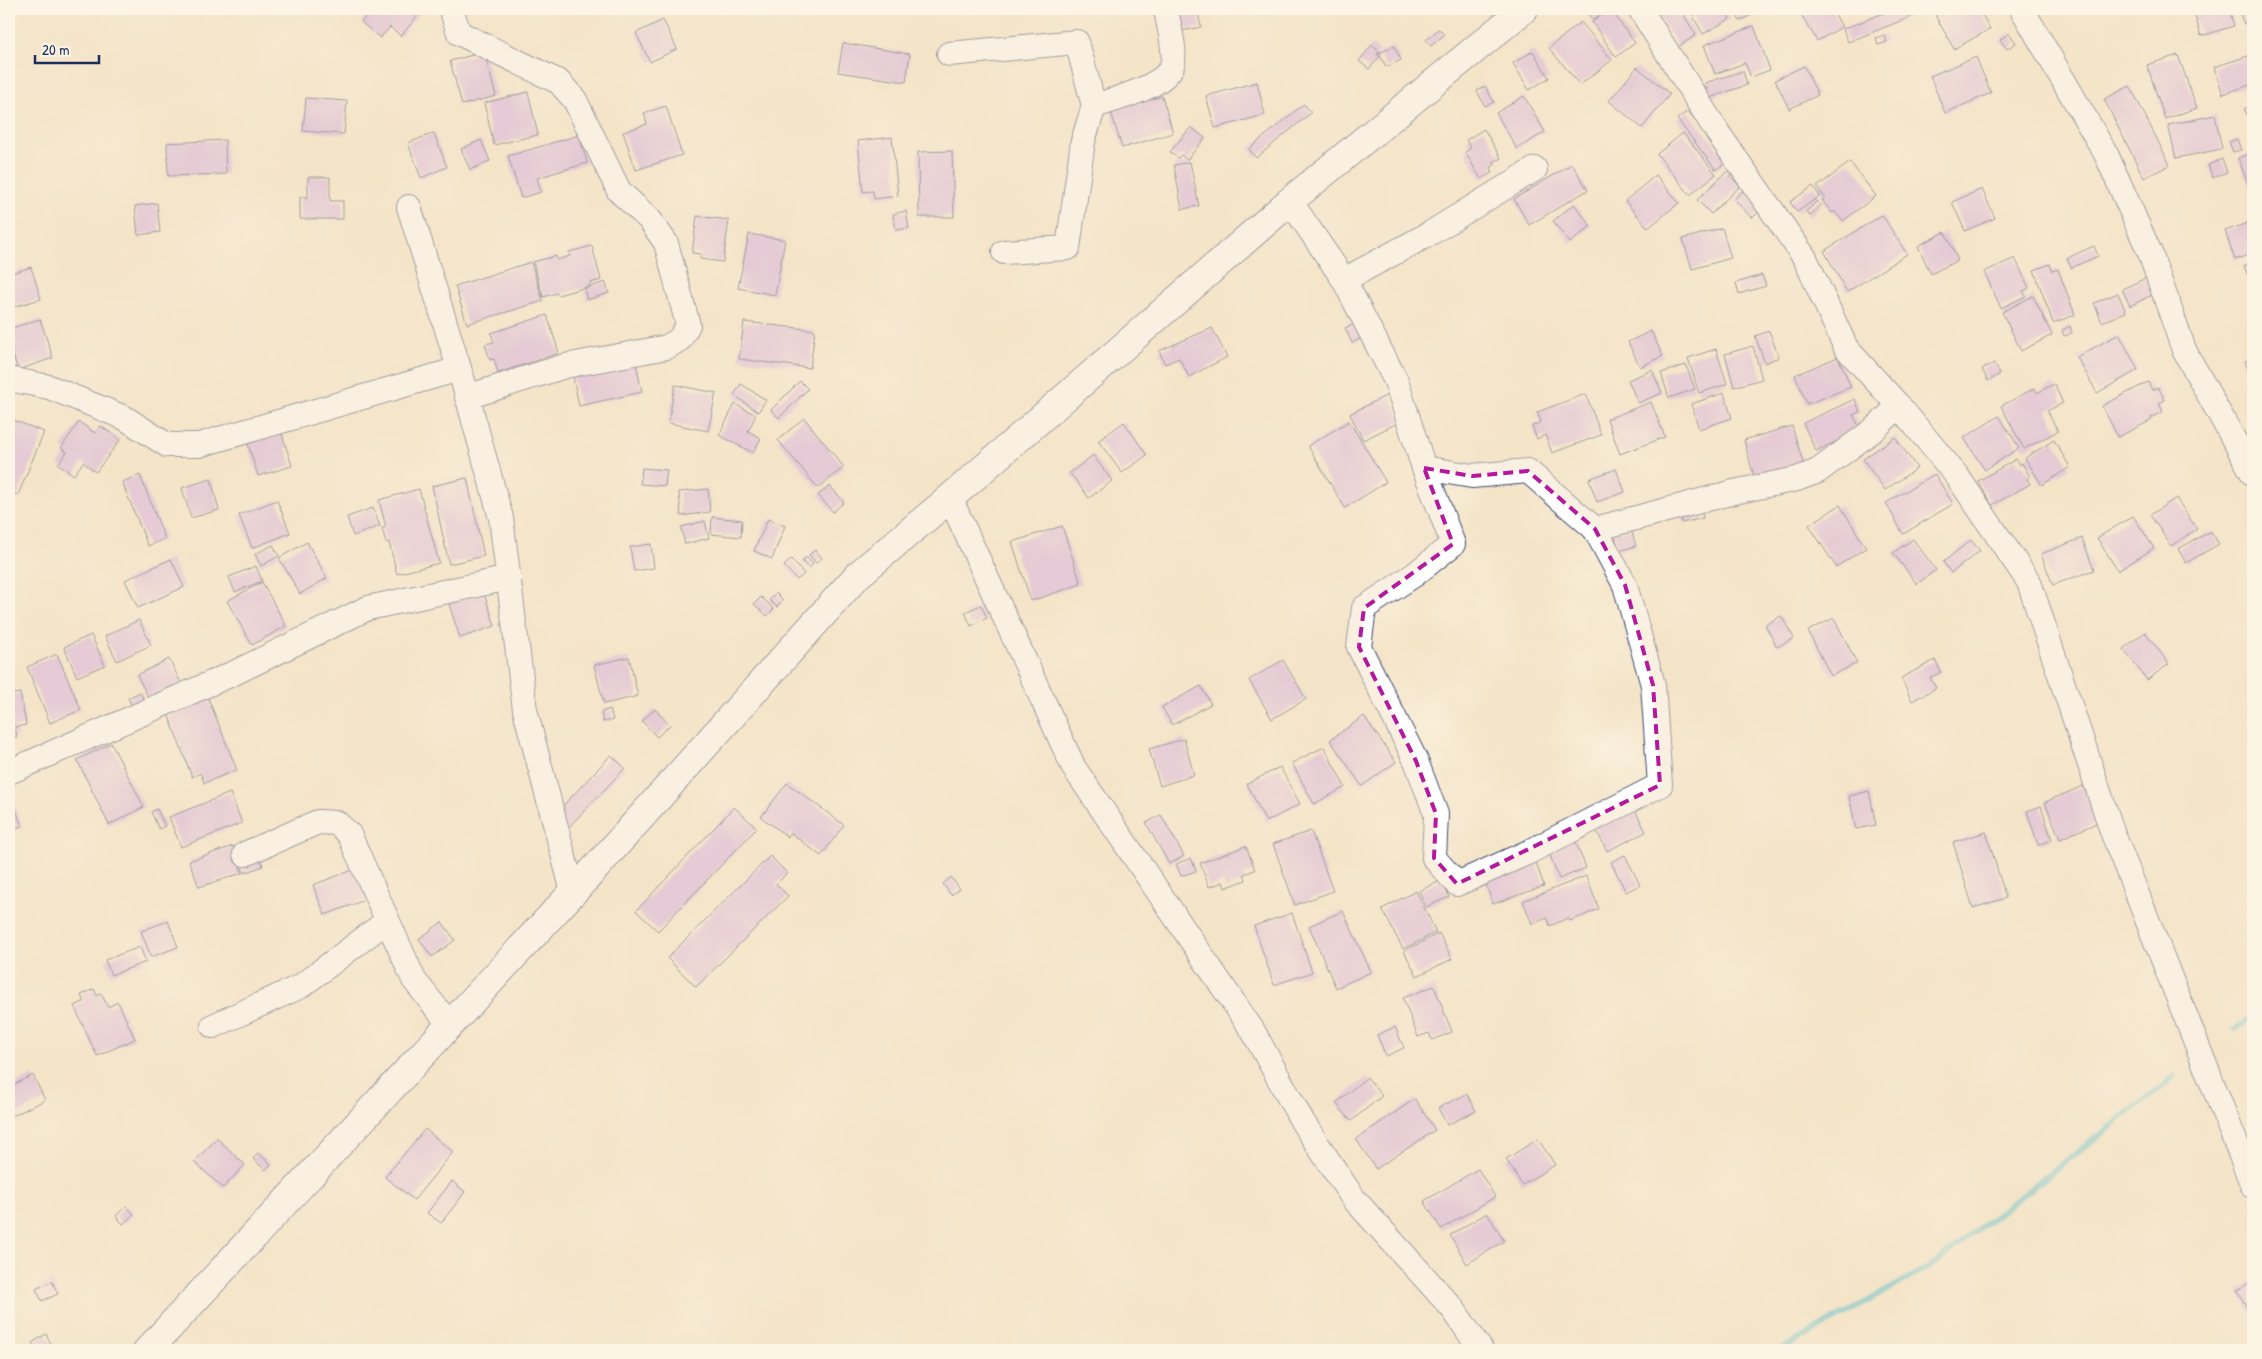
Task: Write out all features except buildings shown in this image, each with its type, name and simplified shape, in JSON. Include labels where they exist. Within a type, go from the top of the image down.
[{"type":"main road","points":[[148,1350],[573,892],[858,575],[950,498],[1290,201],[1524,9]]},
{"type":"street","points":[[452,9],[459,33],[559,82],[576,100],[619,192],[650,220],[666,243],[688,325],[680,339],[666,347],[565,366],[467,397]]},
{"type":"street","points":[[1094,106],[1140,90],[1160,79],[1172,68],[1173,55],[1166,9]]},
{"type":"street","points":[[1640,9],[1718,133],[1804,258],[1846,348],[1899,406],[1957,476],[2029,582],[2112,832],[2253,1186]]},
{"type":"street","points":[[2022,9],[2110,163],[2150,253],[2184,350],[2253,474]]},
{"type":"street","points":[[949,54],[1077,42],[1094,106],[1083,142],[1068,248],[1004,252]]},
{"type":"street","points":[[1344,280],[1429,234],[1535,169]]},
{"type":"street","points":[[1290,201],[1344,280],[1396,381],[1424,468],[1453,544],[1414,575],[1364,608],[1359,647],[1416,761],[1436,814],[1434,858],[1457,884],[1529,852],[1660,785],[1652,685],[1625,586],[1595,530],[1528,471],[1472,476],[1424,468]]},
{"type":"street","points":[[409,208],[467,397],[501,518],[525,710],[573,892]]},
{"type":"street","points":[[9,379],[49,387],[125,418],[167,445],[199,445],[458,368]]},
{"type":"street","points":[[1595,530],[1818,471],[1872,431],[1899,406]]},
{"type":"street","points":[[950,498],[1074,768],[1253,1031],[1302,1121],[1353,1198],[1453,1309],[1481,1350]]},
{"type":"street","points":[[9,772],[234,674],[368,608],[509,578]]},
{"type":"street","points":[[245,854],[318,822],[337,823],[349,834],[414,980],[450,1025]]},
{"type":"street","points":[[213,1026],[301,986],[388,921]]},
{"type":"highlighted area","points":[[1424,468],[1472,476],[1528,471],[1595,529],[1625,585],[1653,685],[1660,785],[1457,884],[1434,858],[1436,814],[1416,761],[1359,647],[1364,608],[1453,544]]},
{"type":"waterway","points":[[2235,1030],[2253,1016]]},
{"type":"waterway","points":[[1780,1350],[1931,1266],[2174,1077]]}]
